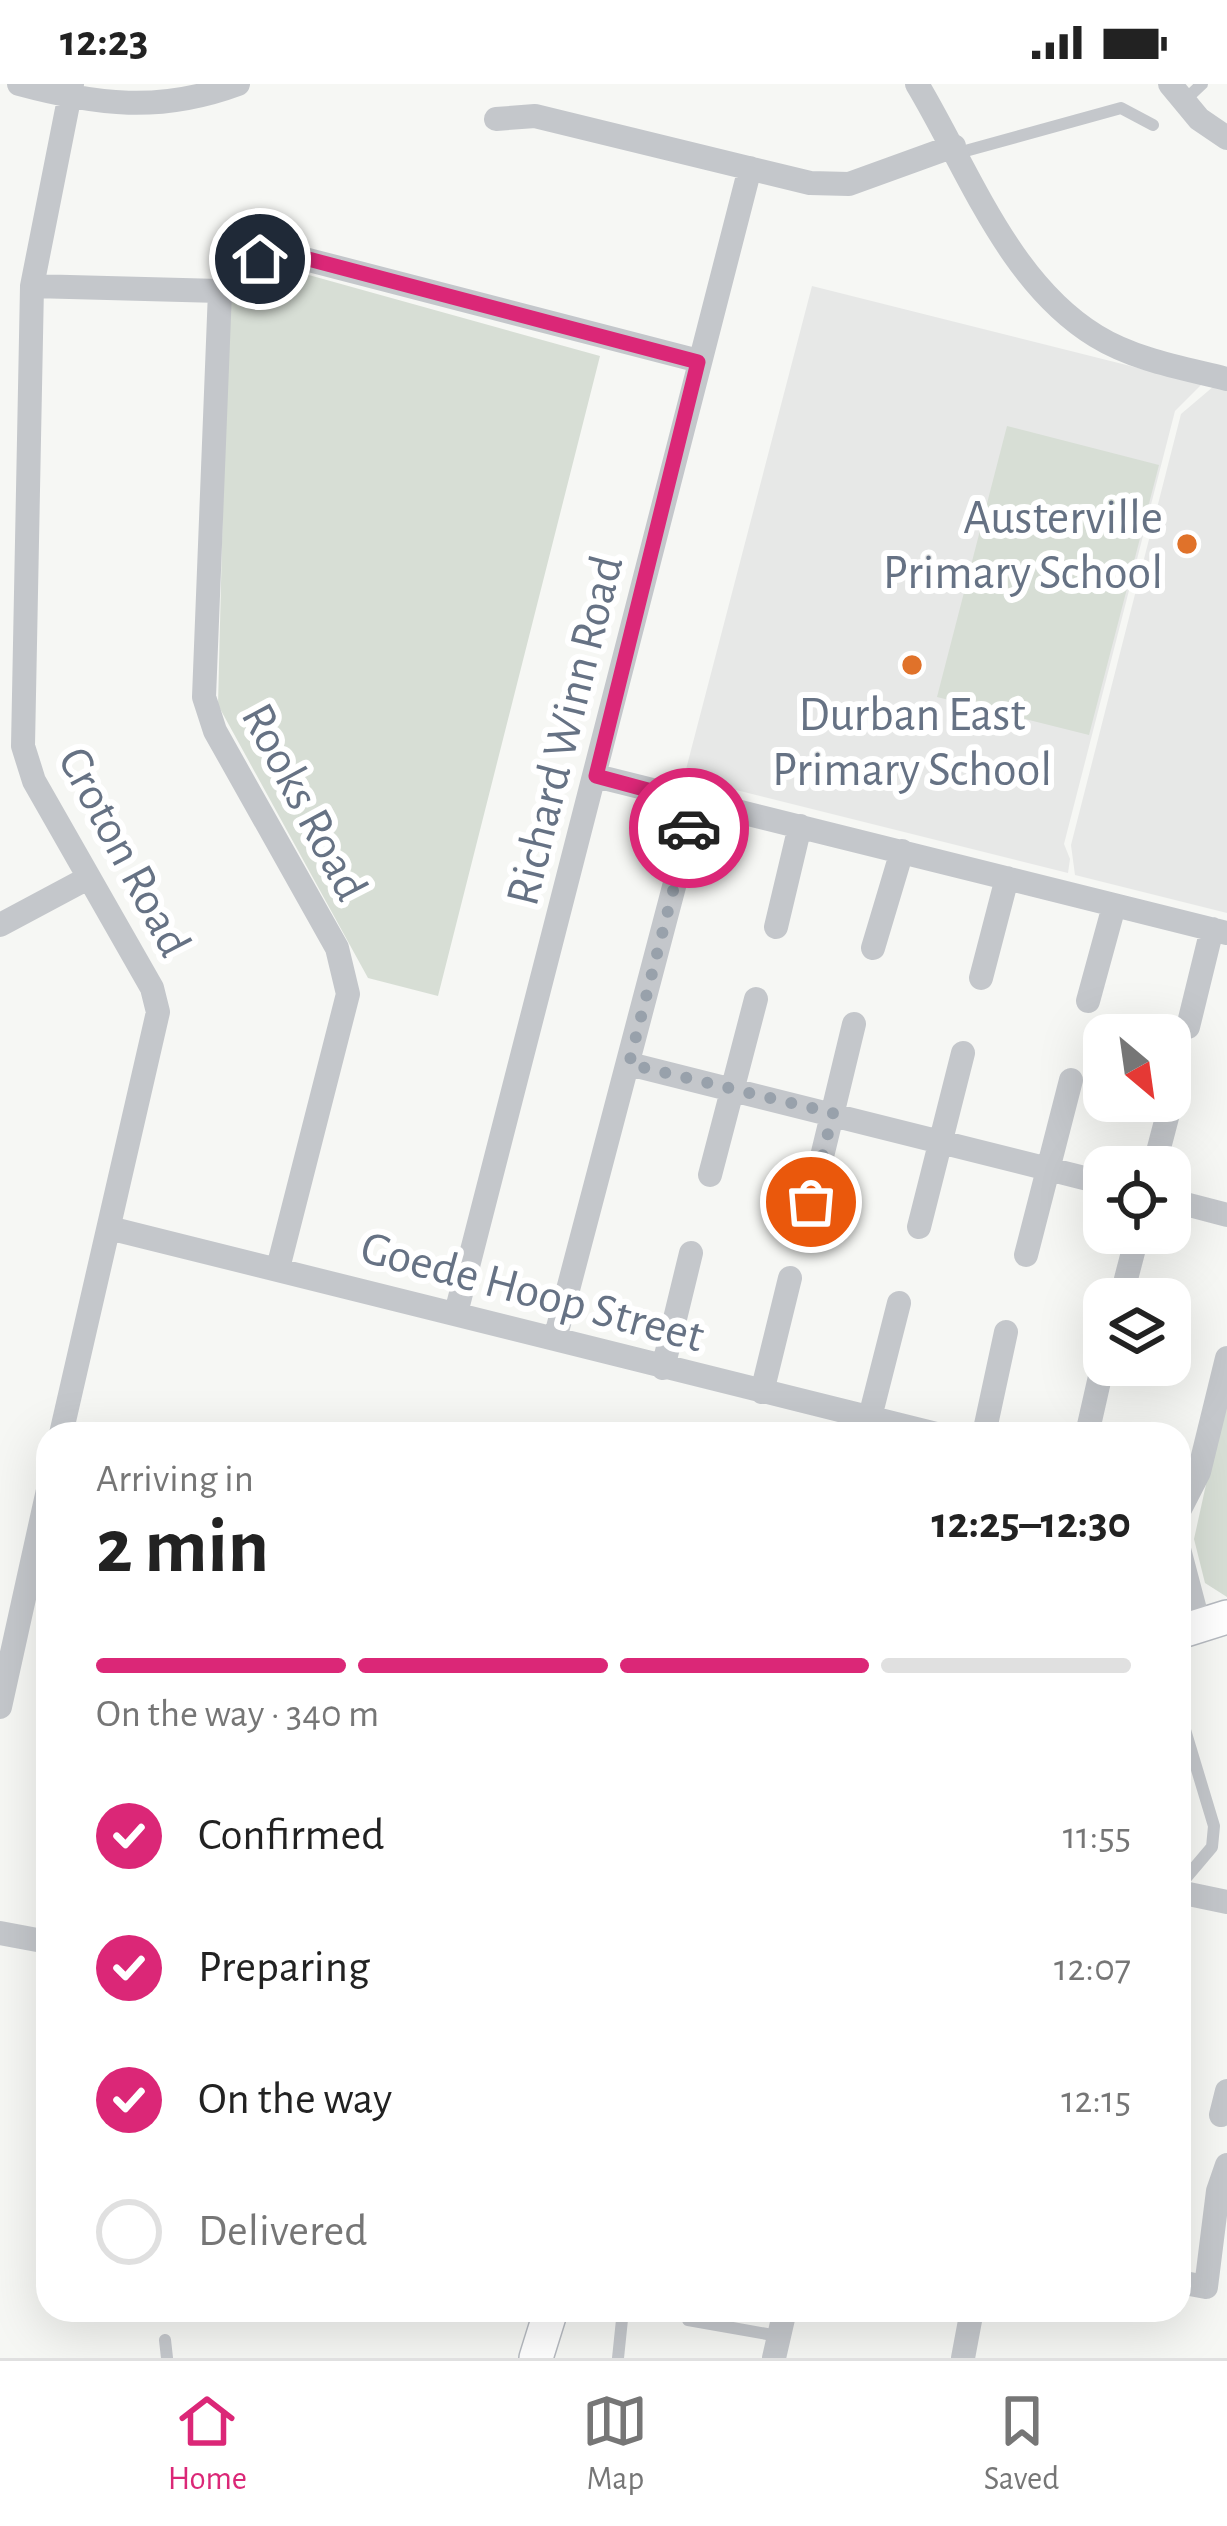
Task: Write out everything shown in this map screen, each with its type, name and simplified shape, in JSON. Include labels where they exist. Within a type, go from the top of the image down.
[{"type":"street","points":[[19,84],[143,104],[191,101],[238,84]]},
{"type":"street","points":[[917,84],[1018,258],[1073,320],[1141,356],[1227,379]]},
{"type":"street","name":"Croton Road","points":[[64,1422],[158,1012],[152,988],[34,781],[23,746],[32,286],[70,90]]},
{"type":"street","points":[[1176,93],[1227,138]]},
{"type":"street","points":[[496,119],[535,116],[810,183],[849,184],[956,150]]},
{"type":"street","name":"Richard Winn Road","points":[[456,1312],[750,168]]},
{"type":"street","points":[[32,286],[220,291],[243,266],[276,255],[297,256],[698,362]]},
{"type":"street","name":"Rooks Road","points":[[220,291],[204,697],[215,730],[337,948],[348,994],[278,1268]]},
{"type":"street","points":[[596,776],[1220,931],[1191,1018]]},
{"type":"street","points":[[555,1339],[696,803]]},
{"type":"street","points":[[776,927],[800,826]]},
{"type":"street","points":[[873,948],[902,851]]},
{"type":"street","points":[[0,926],[88,878]]},
{"type":"street","points":[[981,978],[1007,878]]},
{"type":"street","points":[[1088,1001],[1114,906]]},
{"type":"street","points":[[710,1175],[756,999]]},
{"type":"street","points":[[811,1202],[854,1024]]},
{"type":"street","points":[[919,1227],[963,1053]]},
{"type":"street","points":[[629,1064],[1083,1178]]},
{"type":"street","points":[[1026,1255],[1071,1079]]},
{"type":"street","points":[[1191,1206],[1227,1215]]},
{"type":"street","name":"Goede Hoop Street","points":[[109,1228],[889,1422]]},
{"type":"street","points":[[663,1369],[692,1252]]},
{"type":"street","points":[[762,1392],[790,1278]]},
{"type":"street","points":[[870,1417],[899,1303]]},
{"type":"street","points":[[987,1422],[1006,1332]]},
{"type":"street","points":[[1191,1488],[1227,1358]]},
{"type":"street","points":[[1090,1422],[1098,1386]]},
{"type":"street","points":[[0,1707],[10,1611],[36,1528]]},
{"type":"street","points":[[1191,1589],[1202,1625]]},
{"type":"street","points":[[1191,1891],[1226,1896]]},
{"type":"street","points":[[0,1933],[36,1940]]},
{"type":"street","points":[[1216,2290],[1217,2191],[1227,2165]]},
{"type":"street","points":[[536,2358],[547,2322]]},
{"type":"street","points":[[963,2358],[970,2322]]},
{"type":"lane","points":[[1176,93],[1202,84]]},
{"type":"lane","points":[[956,150],[1121,108],[1153,125]]},
{"type":"lane","points":[[1191,1750],[1214,1826],[1212,1847],[1191,1874]]},
{"type":"lane","points":[[618,2358],[622,2322]]},
{"type":"lane","points":[[695,2322],[777,2347]]},
{"type":"lane","points":[[165,2340],[167,2358]]},
{"type":"shaded area","points":[[280,267],[600,356],[438,996],[368,978],[218,705],[228,300],[246,274]]},
{"type":"shaded area","name":"Durban East Primary School","points":[[812,286],[1202,384],[1175,411],[1064,844],[1070,859],[1068,873],[684,777]]},
{"type":"shaded area","name":"Austerville Primary School","points":[[1214,386],[1227,390],[1227,913],[1075,875],[1071,845],[1181,414]]},
{"type":"shaded area","points":[[1007,426],[1159,465],[1089,735],[937,697]]},
{"type":"shaded area","points":[[1227,1389],[1227,1597],[1205,1583],[1194,1539]]},
{"type":"way so far","points":[[689,828],[629,1064],[833,1113],[811,1202]]},
{"type":"place","name":"Austerville Primary School","points":[[1187,544]]},
{"type":"place","name":"Durban East Primary School","points":[[912,665]]},
{"type":"route","points":[[260,259],[297,256],[698,362],[596,776],[696,803],[689,828]]}]
